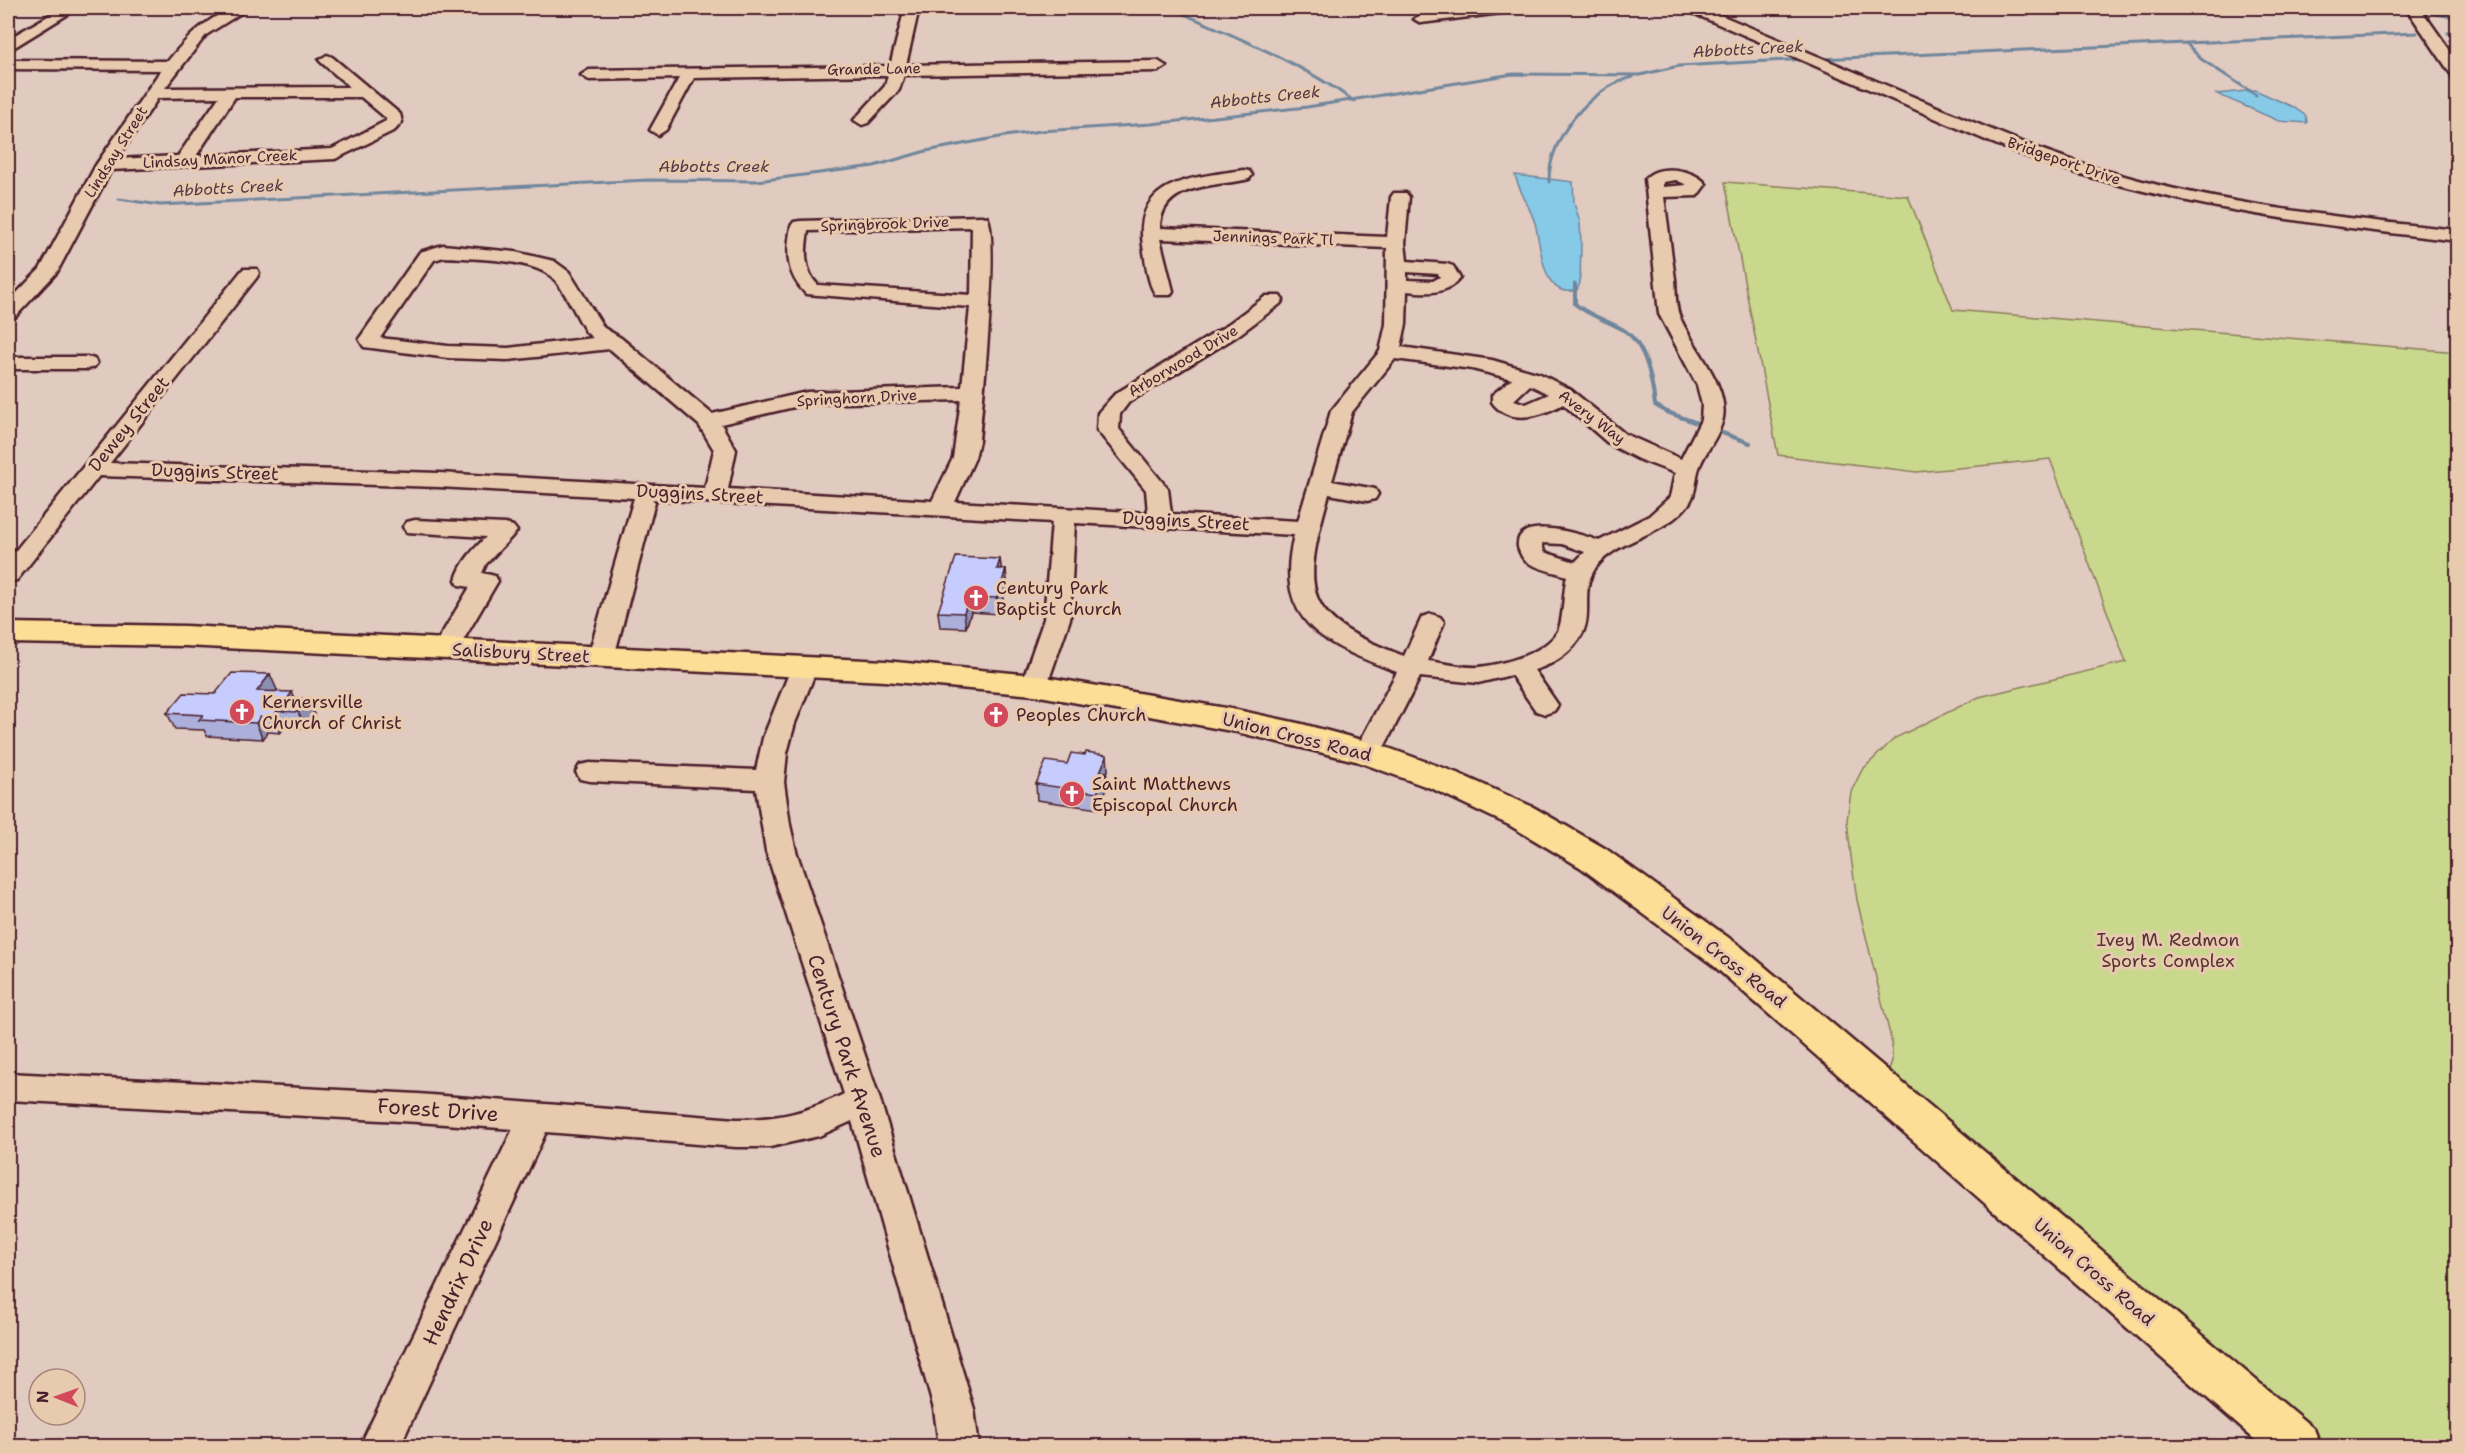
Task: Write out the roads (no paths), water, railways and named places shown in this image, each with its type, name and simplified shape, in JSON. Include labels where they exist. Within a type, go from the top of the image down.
[{"type":"main road","name":"Salisbury Street","points":[[8,633],[185,636],[805,666],[1034,686]]},
{"type":"main road","name":"Union Cross Road","points":[[1034,686],[1237,721],[1302,735],[1368,753],[1445,781],[1521,816],[1593,858],[1728,956],[2297,1446]]},
{"type":"street","points":[[8,45],[71,8]]},
{"type":"street","name":"Lindsay Street","points":[[8,313],[48,272],[105,165],[172,66],[201,32],[214,22],[242,8]]},
{"type":"street","points":[[862,120],[893,87],[912,8]]},
{"type":"street","points":[[1420,19],[1510,8]]},
{"type":"street","name":"Bridgeport Drive","points":[[1693,8],[1986,134],[2065,164],[2150,188],[2237,207],[2334,222],[2457,236]]},
{"type":"street","points":[[2414,8],[2457,74]]},
{"type":"street","points":[[327,60],[362,92]]},
{"type":"street","points":[[8,64],[172,66]]},
{"type":"street","name":"Grande Lane","points":[[589,75],[1158,66]]},
{"type":"street","points":[[658,130],[690,72]]},
{"type":"street","points":[[184,160],[231,92]]},
{"type":"street","points":[[154,93],[362,92]]},
{"type":"street","name":"Lindsay Manor Creek","points":[[105,165],[335,154],[389,127],[394,122],[394,117],[362,92]]},
{"type":"street","points":[[1163,291],[1150,248],[1153,207],[1164,194],[1187,184],[1242,175]]},
{"type":"street","points":[[1400,197],[1396,243],[1398,275],[1396,324],[1390,352],[1342,411],[1307,529],[1301,554],[1301,581],[1304,599],[1317,620],[1333,634],[1412,668],[1478,675],[1519,667],[1546,656],[1568,636],[1573,624],[1575,594],[1580,572],[1600,549],[1657,521],[1680,500],[1685,488],[1687,469],[1712,420],[1713,405],[1707,385],[1669,314],[1655,192]]},
{"type":"street","name":"Springbrook Drive","points":[[941,507],[964,458],[972,413],[980,302],[981,221],[800,226],[795,255],[805,283],[813,290],[980,302]]},
{"type":"street","name":"Jennings Park Tl","points":[[1150,233],[1396,243]]},
{"type":"street","points":[[614,342],[533,352],[477,354],[379,346],[368,342],[427,256],[442,251],[515,258],[547,265],[562,276],[596,332],[614,342],[708,421],[725,450],[715,495]]},
{"type":"street","name":"Dewey Street","points":[[8,575],[250,273]]},
{"type":"street","name":"Arborwood Drive","points":[[1160,519],[1157,489],[1108,430],[1109,413],[1122,398],[1230,333],[1273,300]]},
{"type":"street","name":"Avery Way","points":[[1390,352],[1490,366],[1528,377],[1564,394],[1609,433],[1652,458],[1687,469]]},
{"type":"street","points":[[8,363],[87,363]]},
{"type":"street","points":[[1528,377],[1503,395],[1503,402],[1509,407],[1525,411],[1536,410],[1564,394]]},
{"type":"street","name":"Springhorn Drive","points":[[708,421],[807,398],[972,393]]},
{"type":"street","name":"Duggins Street","points":[[93,469],[415,479],[1307,529]]},
{"type":"street","points":[[1320,486],[1367,494]]},
{"type":"street","points":[[601,657],[643,502]]},
{"type":"street","points":[[1034,686],[1057,619],[1064,515]]},
{"type":"street","points":[[415,527],[505,531],[488,546],[469,573],[468,580],[486,581],[445,650]]},
{"type":"street","points":[[1580,572],[1535,557],[1530,549],[1530,539],[1541,534],[1556,535],[1600,549]]},
{"type":"street","points":[[1368,753],[1412,668],[1431,622]]},
{"type":"street","name":"Century Park Avenue","points":[[805,666],[774,749],[770,780],[773,813],[781,851],[862,1100],[954,1409],[959,1446]]},
{"type":"street","points":[[1519,667],[1545,705]]},
{"type":"street","points":[[590,772],[770,780]]},
{"type":"street","name":"Forest Drive","points":[[8,1088],[418,1107],[695,1131],[770,1133],[819,1122],[862,1100]]},
{"type":"street","name":"Hendrix Drive","points":[[380,1446],[536,1118]]},
{"type":"water","points":[[2255,90],[2293,107],[2306,116],[2307,123],[2279,121],[2217,94]]},
{"type":"water","points":[[1515,175],[1573,182],[1574,203],[1580,222],[1581,244],[1580,283],[1577,290],[1565,291],[1556,287],[1549,279],[1541,256],[1535,223]]},
{"type":"waterway","points":[[1170,8],[1288,61],[1352,100]]},
{"type":"waterway","points":[[2425,12],[2458,18]]},
{"type":"waterway","name":"Abbotts Creek","points":[[2448,33],[2458,30]]},
{"type":"waterway","name":"Abbotts Creek","points":[[1819,59],[2417,33]]},
{"type":"waterway","points":[[2187,44],[2201,59],[2256,95]]},
{"type":"waterway","name":"Abbotts Creek","points":[[1352,100],[1513,74],[1640,75],[1679,66],[1807,59]]},
{"type":"waterway","points":[[1549,182],[1556,148],[1575,117],[1602,91],[1633,77]]},
{"type":"waterway","name":"Abbotts Creek","points":[[119,199],[160,205],[648,180],[757,181],[874,166],[926,151],[1041,131],[1151,124],[1352,100]]},
{"type":"waterway","points":[[1575,284],[1575,304],[1622,329],[1637,343],[1650,373],[1655,405],[1667,412],[1705,426]]},
{"type":"waterway","points":[[1714,430],[1750,443]]},
{"type":"place","name":"Century Park Baptist Church","points":[[976,598]]},
{"type":"place","name":"Kernersville Church of Christ","points":[[242,712]]},
{"type":"place","name":"Peoples Church","points":[[996,715]]},
{"type":"place","name":"Saint Matthews Episcopal Church","points":[[1072,794]]},
{"type":"park label","name":"Ivey M. Redmon Sports Complex","points":[[2168,950]]}]
